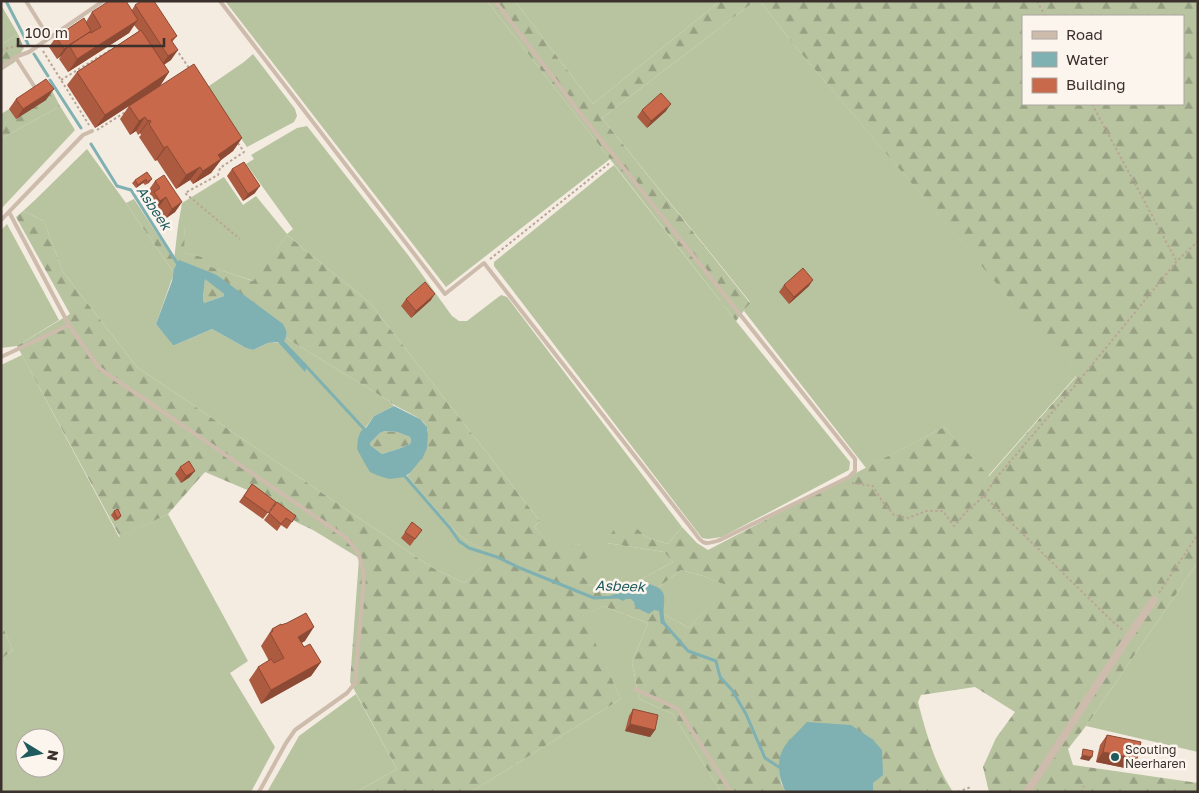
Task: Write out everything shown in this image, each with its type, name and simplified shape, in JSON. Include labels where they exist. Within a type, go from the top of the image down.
[{"type":"street","points":[[1027,792],[1154,600]]},
{"type":"lane","points":[[26,1],[49,38]]},
{"type":"lane","points":[[1,67],[29,52],[103,1]]},
{"type":"lane","points":[[220,1],[445,294],[484,263],[700,541],[704,544],[720,540],[849,477],[855,471],[855,459],[616,158],[495,1]]},
{"type":"lane","points":[[17,57],[36,89]]},
{"type":"lane","points":[[1,220],[83,135],[92,131]]},
{"type":"lane","points":[[9,212],[69,325],[99,368],[345,537],[356,548],[362,562],[364,578],[355,683],[348,693],[295,730],[259,792]]},
{"type":"lane","points":[[1,357],[69,325]]},
{"type":"lane","points":[[634,688],[678,709],[731,792]]},
{"type":"path","points":[[1037,1],[1044,15]]},
{"type":"path","points":[[39,44],[92,131],[128,110]]},
{"type":"path","points":[[61,80],[119,44]]},
{"type":"path","points":[[1,50],[16,46],[25,48],[29,52]]},
{"type":"path","points":[[175,47],[190,70]]},
{"type":"path","points":[[1093,105],[1176,261]]},
{"type":"path","points":[[238,144],[244,152],[220,168],[218,175],[185,193],[240,239]]},
{"type":"path","points":[[484,263],[616,158]]},
{"type":"path","points":[[838,482],[873,486],[882,501],[894,515],[908,518],[926,511],[943,510],[954,526],[984,496],[997,476],[1078,382],[1176,261],[1198,241]]},
{"type":"path","points":[[984,496],[1112,622],[1129,636]]},
{"type":"path","points":[[1154,600],[1198,534]]},
{"type":"path","points":[[1081,792],[1084,786]]},
{"type":"path","points":[[958,792],[971,787]]},
{"type":"green space","points":[[225,1],[487,1],[610,159],[446,287]]},
{"type":"green space","points":[[487,1],[515,1],[593,104],[720,1],[755,1],[602,118],[750,303],[736,321]]},
{"type":"green space","points":[[515,1],[720,1],[593,104]]},
{"type":"green space","points":[[755,1],[760,1],[794,45],[1076,376],[988,476],[944,427],[866,468],[744,311],[750,302],[602,118]]},
{"type":"green space","points":[[760,1],[1198,1],[1198,562],[1086,726],[1068,749],[1073,765],[1198,783],[1198,792],[989,792],[983,767],[996,738],[1015,712],[975,687],[921,695],[918,702],[936,760],[953,792],[873,792],[873,783],[882,759],[882,750],[779,767],[781,783],[786,792],[721,792],[673,714],[639,699],[632,662],[648,623],[603,606],[583,616],[621,699],[471,792],[356,792],[397,769],[350,682],[359,558],[298,523],[252,492],[205,472],[168,514],[120,537],[17,346],[70,314],[16,217],[23,211],[44,221],[63,272],[137,367],[431,567],[464,583],[495,555],[467,541],[455,531],[407,476],[414,466],[427,437],[427,427],[423,422],[286,338],[287,334],[217,275],[174,269],[174,273],[126,203],[134,199],[174,260],[178,226],[185,226],[184,253],[203,257],[202,264],[253,281],[287,235],[370,303],[540,521],[534,527],[557,550],[581,544],[589,552],[587,558],[582,562],[568,559],[590,585],[616,593],[673,562],[664,552],[607,543],[613,531],[620,525],[630,523],[646,537],[668,544],[682,527],[697,543],[708,550],[944,427],[989,476],[1076,377],[794,45]],"holes":[[[681,570],[728,586],[689,628],[663,614],[666,591],[659,587]]]},
{"type":"green space","points":[[1,5],[18,34],[1,45]]},
{"type":"green space","points":[[18,34],[24,48],[15,62],[1,71],[1,45]]},
{"type":"green space","points":[[253,54],[295,109],[297,116],[294,122],[247,147],[206,88]]},
{"type":"green space","points":[[49,85],[60,106],[1,139],[1,114]]},
{"type":"green space","points":[[60,106],[75,130],[1,209],[1,139]]},
{"type":"green space","points":[[307,126],[408,255],[452,316],[459,321],[467,321],[501,295],[507,297],[682,527],[668,544],[646,537],[637,528],[607,543],[664,552],[673,562],[616,593],[590,585],[567,559],[581,544],[557,551],[534,527],[540,521],[370,303],[287,235],[254,281],[201,264],[203,257],[183,253],[185,226],[178,226],[182,203],[224,177],[243,205],[256,196],[287,234],[293,229],[246,164],[254,159],[251,155],[297,128]]},
{"type":"green space","points":[[87,149],[174,273],[156,324],[173,344],[175,345],[212,329],[253,350],[268,343],[283,342],[286,338],[389,401],[394,406],[374,416],[358,438],[404,477],[407,476],[455,531],[467,541],[496,555],[464,583],[431,567],[137,367],[63,272],[44,221],[23,211]]},
{"type":"green space","points":[[614,165],[736,321],[850,462],[849,470],[722,537],[702,538],[494,266],[494,262]]},
{"type":"green space","points":[[7,224],[59,320],[17,346],[1,348],[1,230]]},
{"type":"green space","points":[[205,278],[224,294],[224,296],[204,303]]},
{"type":"green space","points":[[22,355],[119,537],[168,514],[248,661],[230,673],[275,747],[251,792],[3,792],[1,787],[1,659],[13,650],[1,623],[1,365]]},
{"type":"green space","points":[[385,431],[397,432],[410,437],[410,444],[382,454],[370,443],[380,433]]},
{"type":"green space","points":[[1198,562],[1198,752],[1086,726]]},
{"type":"green space","points":[[681,570],[729,586],[689,628],[663,614],[664,599],[659,587]]},
{"type":"green space","points":[[603,606],[648,623],[632,662],[639,699],[673,714],[721,792],[471,792],[621,699],[582,616]]},
{"type":"green space","points":[[1,623],[13,650],[1,659]]},
{"type":"green space","points":[[356,694],[397,769],[356,792],[267,792],[299,736]]},
{"type":"water","points":[[179,260],[217,275],[283,324],[287,335],[284,341],[307,365],[305,372],[278,342],[268,343],[253,350],[212,329],[173,345],[156,324],[172,281],[174,269]],"holes":[[[205,279],[224,296],[204,303]]]},
{"type":"water","points":[[394,406],[420,419],[427,427],[427,448],[423,457],[410,473],[404,477],[390,479],[370,472],[357,449],[361,431],[366,428],[374,416]],"holes":[[[385,431],[397,432],[410,437],[410,444],[382,454],[370,445],[380,433]]]},
{"type":"water","points":[[649,584],[662,590],[666,625],[661,624],[659,611],[654,610],[649,614],[635,607],[631,599],[623,601],[611,595],[633,591]]},
{"type":"water","points":[[807,722],[851,725],[872,739],[882,750],[883,775],[873,783],[873,792],[786,792],[779,771],[781,754],[788,742]]},
{"type":"building","points":[[109,1],[126,1],[138,20],[77,59],[69,45],[101,27],[92,12]]},
{"type":"building","points":[[141,1],[154,1],[177,36],[171,40],[178,50],[168,56],[135,5]]},
{"type":"building","points":[[84,18],[91,31],[64,49],[56,37]]},
{"type":"building","points":[[141,30],[169,72],[105,115],[77,72]]},
{"type":"building","points":[[194,64],[242,138],[218,155],[221,159],[203,171],[200,167],[186,175],[167,146],[164,148],[149,124],[150,120],[148,121],[145,117],[139,121],[129,106]]},
{"type":"building","points":[[46,79],[54,89],[23,109],[16,99]]},
{"type":"building","points":[[661,93],[671,104],[651,121],[642,110]]},
{"type":"building","points":[[244,162],[260,186],[248,194],[232,169]]},
{"type":"building","points":[[147,172],[152,179],[147,182],[146,179],[138,185],[135,180]]},
{"type":"building","points":[[164,175],[182,202],[172,209],[166,197],[160,201],[154,192],[160,188],[155,181]]},
{"type":"building","points":[[803,268],[813,280],[794,297],[784,285]]},
{"type":"building","points":[[425,282],[435,294],[416,311],[406,299]]},
{"type":"building","points":[[189,461],[195,471],[186,476],[180,467]]},
{"type":"building","points":[[252,484],[276,502],[268,513],[244,496]]},
{"type":"building","points":[[277,502],[296,516],[292,522],[286,518],[281,524],[269,513]]},
{"type":"building","points":[[118,509],[121,516],[117,518],[114,511]]},
{"type":"building","points":[[412,522],[422,530],[415,539],[405,532]]},
{"type":"building","points":[[306,613],[314,627],[298,637],[304,647],[310,644],[321,662],[271,690],[258,667],[271,659],[274,663],[284,658],[270,633],[273,631],[272,629],[281,624],[287,623]]},
{"type":"building","points":[[633,709],[658,715],[655,730],[630,724]]},
{"type":"building","points":[[1107,735],[1141,742],[1137,759],[1103,752]]},
{"type":"building","points":[[1083,749],[1093,751],[1092,757],[1082,755]]},
{"type":"waterway","name":"Asbeek","points":[[6,1],[28,44]]},
{"type":"waterway","name":"Asbeek","points":[[34,54],[48,76]]},
{"type":"waterway","name":"Asbeek","points":[[50,80],[81,128]]},
{"type":"waterway","name":"Asbeek","points":[[91,144],[117,186],[131,190],[179,266]]},
{"type":"waterway","name":"Asbeek","points":[[304,364],[366,431]]},
{"type":"waterway","name":"Asbeek","points":[[403,474],[459,541],[469,548],[497,557],[594,598],[618,597]]},
{"type":"waterway","name":"Asbeek","points":[[662,621],[688,651],[716,661],[720,677],[732,690],[746,714],[765,758],[782,769]]},
{"type":"place","name":"Scouting Neerharen","points":[[1115,757]]}]
